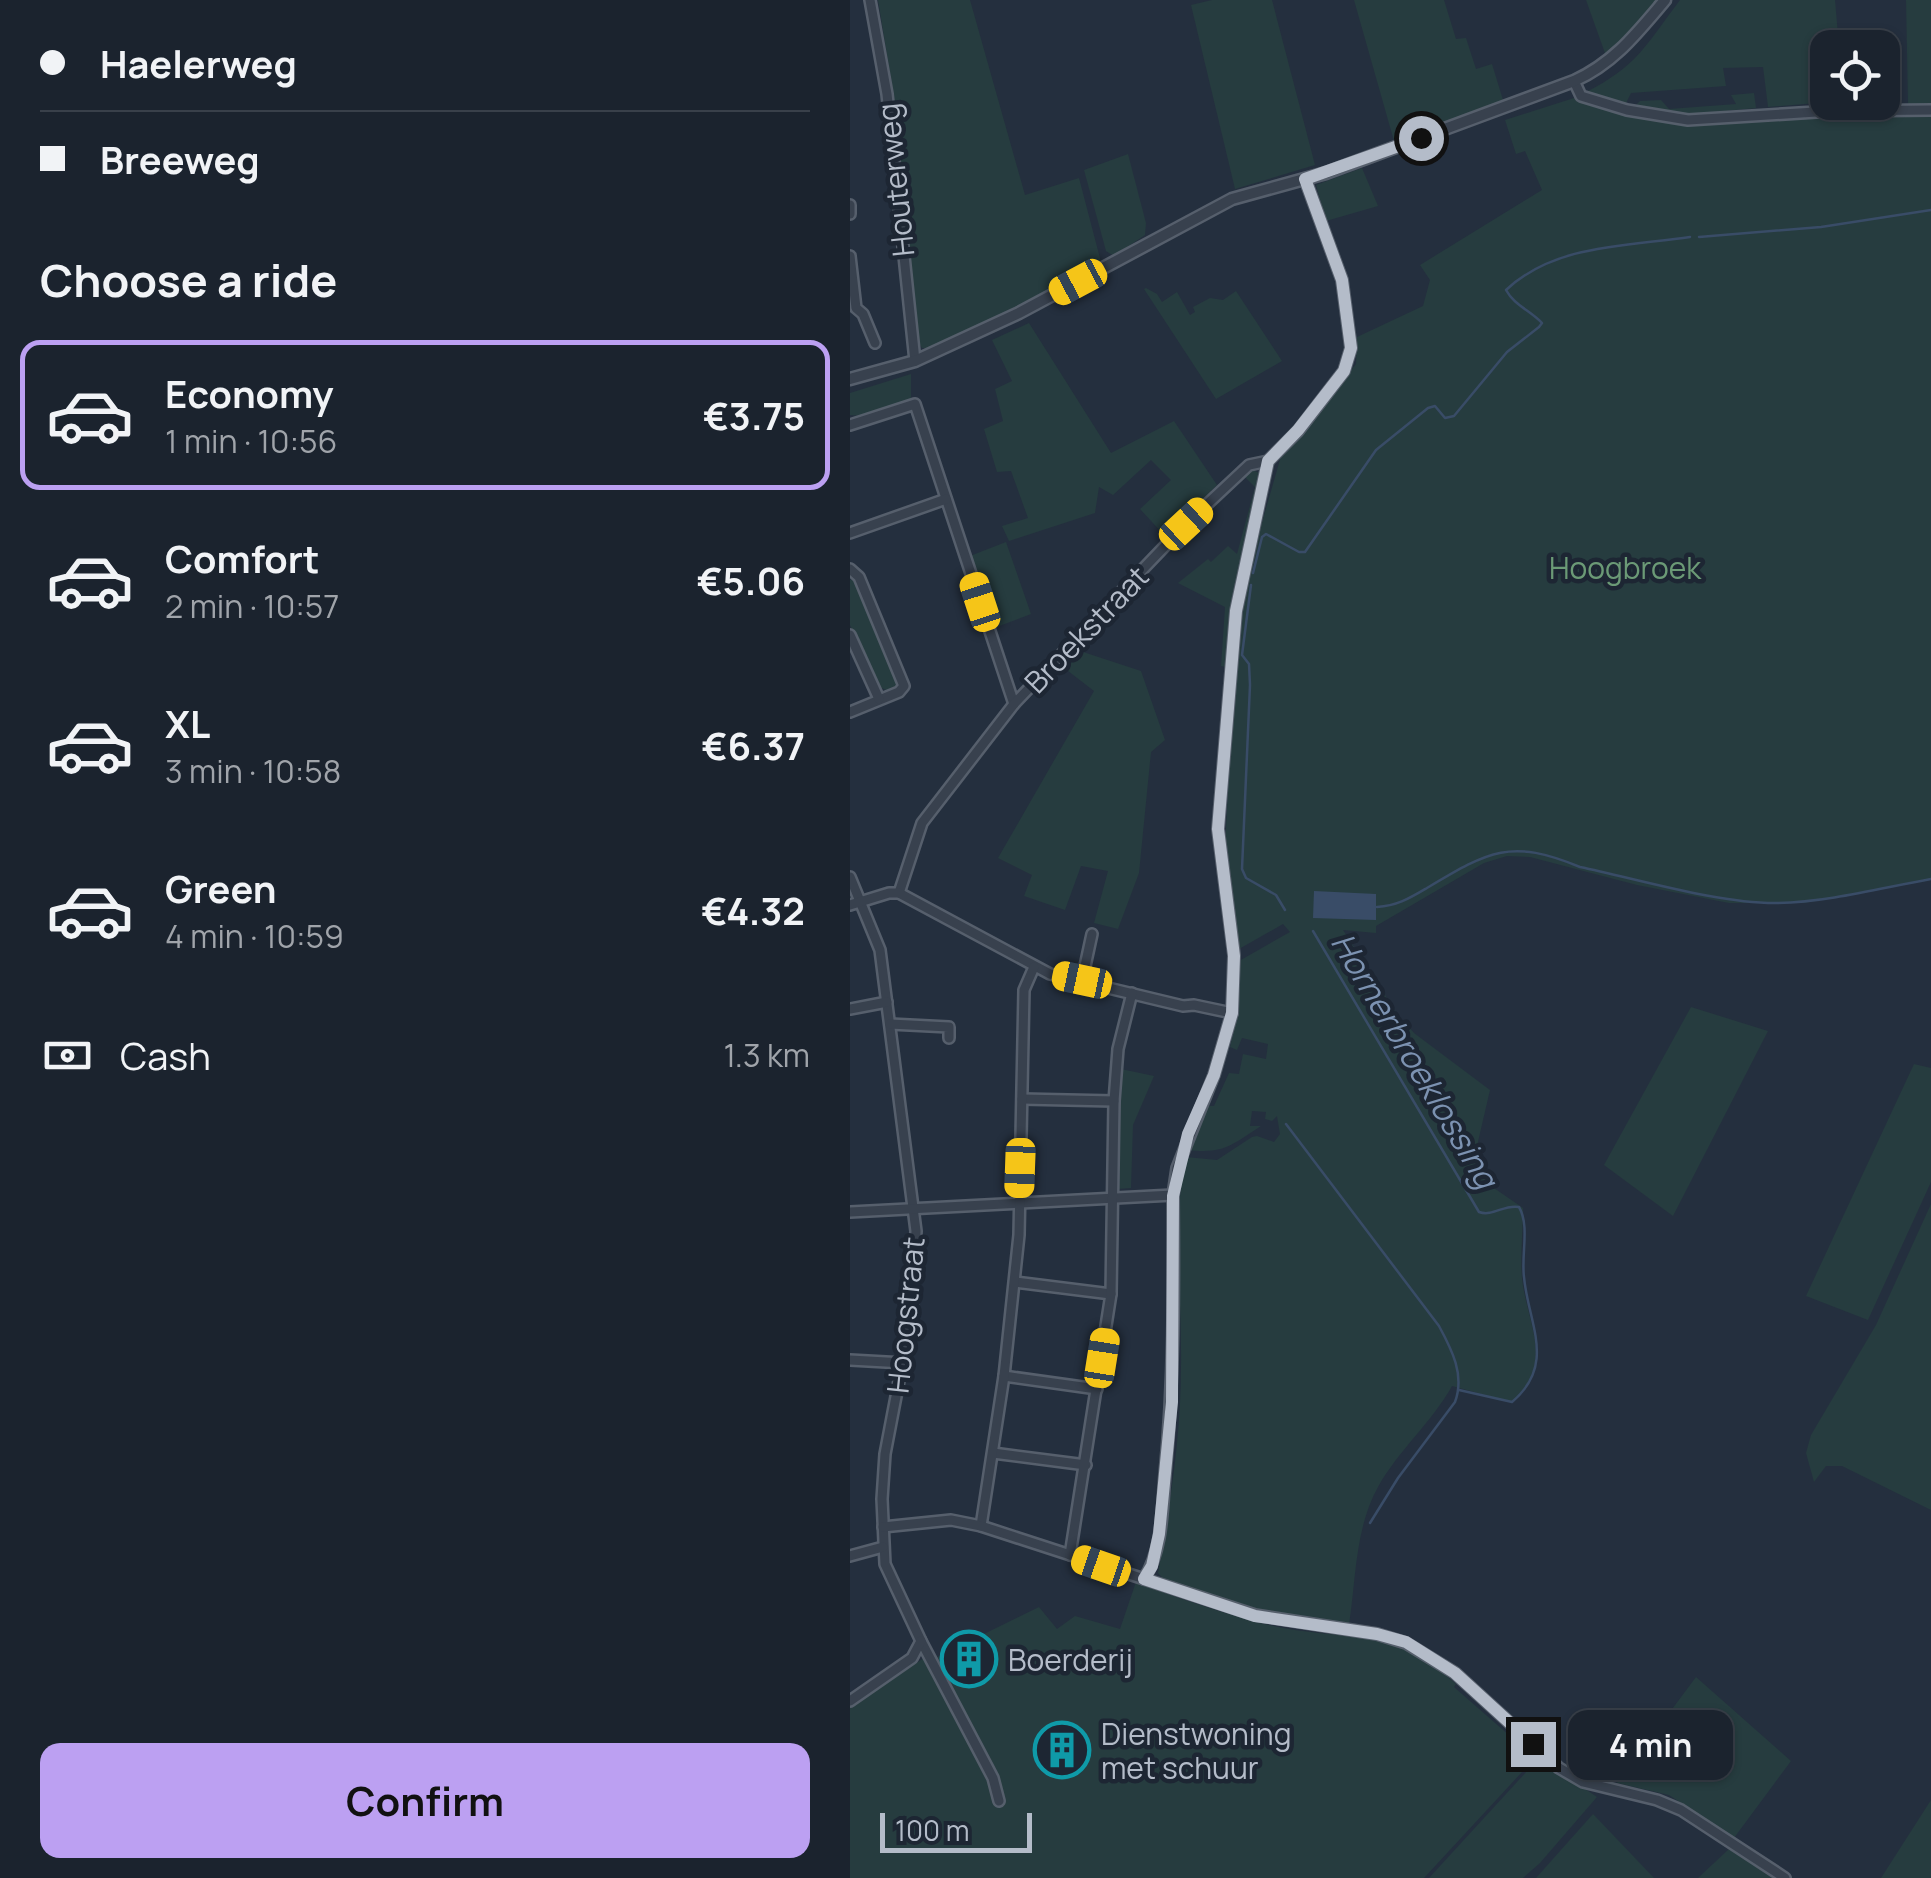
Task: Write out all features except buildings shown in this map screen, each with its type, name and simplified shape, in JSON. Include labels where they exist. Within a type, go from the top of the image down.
[{"type":"street","name":"Houterweg","points":[[870,0],[887,94],[915,361]]},
{"type":"street","points":[[850,378],[915,361],[1019,313],[1204,212],[1248,194],[1305,179],[1598,70],[1620,53],[1665,0]]},
{"type":"street","points":[[1574,81],[1581,96],[1678,120],[1832,110],[1931,110]]},
{"type":"street","name":"Broekstraat","points":[[899,893],[922,823],[1014,704],[1186,524],[1249,465],[1268,461],[1344,371],[1351,348],[1342,280],[1305,179]]},
{"type":"street","points":[[850,205],[850,214]]},
{"type":"street","points":[[850,256],[853,311],[864,314],[874,343]]},
{"type":"street","points":[[850,425],[915,404],[1014,704]]},
{"type":"street","points":[[1144,1579],[1152,1566],[1159,1534],[1172,1402],[1173,1196],[1188,1134],[1214,1075],[1232,1013],[1234,956],[1218,829],[1236,611],[1268,461]]},
{"type":"street","points":[[850,533],[946,500]]},
{"type":"street","points":[[850,569],[859,577],[904,686],[899,692],[850,712]]},
{"type":"street","points":[[850,635],[879,699]]},
{"type":"street","name":"Hoogstraat","points":[[850,877],[856,903],[880,950],[914,1210],[916,1274],[886,1454],[882,1547]]},
{"type":"street","points":[[856,903],[899,893],[940,912],[1034,967],[1183,1006],[1232,1013]]},
{"type":"street","points":[[1082,980],[1092,934]]},
{"type":"street","points":[[981,1526],[1015,1282],[1024,990],[1034,967]]},
{"type":"street","points":[[1070,1555],[1111,1294],[1114,1101],[1118,1049],[1132,993]]},
{"type":"street","points":[[850,1009],[887,1002]]},
{"type":"street","points":[[890,1024],[949,1027],[949,1038]]},
{"type":"street","points":[[1022,1099],[1114,1101]]},
{"type":"street","points":[[850,1212],[1173,1196]]},
{"type":"street","points":[[1015,1282],[1111,1294]]},
{"type":"street","points":[[850,1360],[904,1363]]},
{"type":"street","points":[[1004,1376],[1097,1389]]},
{"type":"street","points":[[993,1452],[1086,1465]]},
{"type":"street","points":[[883,1527],[951,1520],[981,1526],[1255,1616],[1406,1642],[1455,1673],[1559,1768],[1584,1782],[1681,1810],[1786,1878]]},
{"type":"street","points":[[850,1556],[882,1547],[885,1564],[993,1778],[999,1801]]},
{"type":"street","points":[[850,1701],[912,1658],[921,1641]]},
{"type":"green space","points":[[878,0],[970,0],[1025,195],[1079,178],[1101,262],[930,348],[922,348],[915,338],[897,174],[892,85]]},
{"type":"green space","points":[[1212,0],[1272,0],[1315,165],[1235,189],[1191,5]]},
{"type":"green space","points":[[1354,0],[1444,0],[1456,39],[1466,38],[1476,69],[1492,64],[1503,100],[1394,141]]},
{"type":"green space","points":[[1586,0],[1658,0],[1606,56]]},
{"type":"green space","points":[[1680,0],[1835,0],[1838,30],[1810,30],[1810,104],[1768,107],[1763,67],[1723,68],[1726,86],[1631,93],[1626,103],[1621,104],[1584,93],[1617,74],[1649,42]]},
{"type":"green space","points":[[1906,0],[1931,0],[1931,105],[1908,104]]},
{"type":"green space","points":[[1754,93],[1756,108],[1684,115],[1636,105],[1640,101],[1661,100],[1669,109],[1736,104],[1731,95]]},
{"type":"green space","name":"Hoogbroek","points":[[1574,98],[1680,124],[1810,115],[1810,120],[1900,120],[1900,114],[1931,115],[1931,880],[1804,903],[1729,903],[1637,885],[1530,857],[1507,856],[1484,863],[1376,926],[1376,933],[1343,930],[1414,1033],[1490,1090],[1474,1159],[1491,1186],[1523,1208],[1522,1278],[1536,1358],[1525,1387],[1511,1402],[1452,1386],[1386,1474],[1365,1519],[1349,1625],[1280,1617],[1165,1581],[1158,1573],[1171,1496],[1181,1393],[1178,1238],[1184,1161],[1186,1157],[1217,1160],[1252,1137],[1274,1142],[1280,1134],[1277,1116],[1272,1121],[1265,1119],[1266,1112],[1252,1111],[1250,1126],[1261,1126],[1242,1138],[1219,1149],[1188,1150],[1207,1106],[1214,1106],[1229,1073],[1239,1074],[1243,1054],[1266,1059],[1268,1044],[1242,1038],[1237,1050],[1230,1047],[1236,1020],[1239,961],[1290,932],[1283,924],[1239,949],[1225,847],[1235,658],[1241,615],[1281,456],[1356,364],[1357,337],[1423,306],[1430,280],[1420,265],[1542,190],[1525,151],[1516,154],[1505,120]]},
{"type":"green space","points":[[1128,154],[1146,223],[1145,235],[1114,256],[1106,251],[1084,170]]},
{"type":"green space","points":[[1362,168],[1378,206],[1326,221],[1316,185]]},
{"type":"green space","points":[[1146,288],[1162,302],[1177,292],[1190,315],[1195,312],[1193,307],[1210,298],[1223,300],[1236,291],[1282,361],[1216,399]]},
{"type":"green space","points":[[1029,323],[1111,453],[1174,421],[1217,485],[1165,536],[1140,509],[1171,480],[1151,460],[1113,495],[1099,487],[1095,513],[1009,541],[1002,526],[1028,518],[1011,471],[997,472],[984,429],[1003,421],[995,389],[1012,381],[992,340]]},
{"type":"green space","points":[[911,374],[911,400],[861,416],[850,415],[850,393]]},
{"type":"green space","points":[[1253,470],[1263,475],[1232,613],[1226,667],[1221,666],[1225,607],[1178,583],[1228,546],[1237,554],[1255,487],[1245,477],[1219,497]]},
{"type":"green space","points":[[1006,542],[1031,614],[994,628],[970,556]]},
{"type":"green space","points":[[856,578],[864,605],[900,683],[891,692],[879,687],[850,625],[850,580]]},
{"type":"green space","points":[[1074,649],[1141,671],[1165,740],[1151,752],[1139,873],[1118,929],[1094,923],[1108,871],[1081,866],[1065,910],[1024,896],[1032,875],[998,858],[1094,691],[1059,664]]},
{"type":"green space","points":[[1691,1007],[1768,1031],[1673,1216],[1604,1165]]},
{"type":"green space","points":[[1914,1064],[1931,1068],[1931,1182],[1868,1320],[1806,1296]]},
{"type":"green space","points":[[1121,1069],[1154,1076],[1133,1125],[1131,1188],[1117,1189]]},
{"type":"green space","points":[[1931,1204],[1931,1510],[1842,1466],[1826,1466],[1814,1482],[1806,1453],[1811,1435],[1876,1325]]},
{"type":"green space","points":[[1136,1582],[1261,1623],[1363,1638],[1408,1651],[1456,1684],[1454,1687],[1535,1758],[1424,1878],[850,1878],[850,1708],[924,1658],[927,1662],[1039,1607],[1057,1629],[1075,1616],[1120,1629]]},
{"type":"green space","points":[[1696,1677],[1791,1761],[1734,1838],[1669,1795],[1617,1783]]},
{"type":"green space","points":[[1539,1758],[1597,1797],[1540,1863],[1523,1878],[1429,1878]]},
{"type":"green space","points":[[1931,1800],[1931,1878],[1881,1878]]},
{"type":"green space","points":[[1593,1814],[1654,1878],[1536,1878]]},
{"type":"green space","points":[[1729,1849],[1773,1878],[1698,1878]]},
{"type":"water","points":[[1314,891],[1376,894],[1376,920],[1313,918]]},
{"type":"waterway","name":"Hornerbroeklossing","points":[[1699,237],[1821,227],[1931,210]]},
{"type":"waterway","name":"Hornerbroeklossing","points":[[1253,573],[1262,537],[1266,534],[1305,552],[1376,450],[1428,408],[1435,406],[1445,418],[1454,416],[1507,352],[1539,327],[1542,323],[1506,290],[1525,275],[1569,255],[1690,237]]},
{"type":"waterway","name":"Hornerbroeklossing","points":[[1251,585],[1242,655],[1249,664],[1250,685],[1242,869],[1246,878],[1276,895],[1285,910]]},
{"type":"waterway","points":[[1377,907],[1403,901],[1484,857],[1517,851],[1679,890],[1755,902],[1816,900],[1931,879]]},
{"type":"waterway","name":"Hornerbroeklossing","points":[[1313,931],[1479,1212],[1519,1207],[1522,1215],[1524,1277],[1536,1342],[1533,1373],[1526,1388],[1512,1402],[1459,1390]]},
{"type":"waterway","name":"Hornerbroeklossing","points":[[1286,1124],[1439,1326],[1458,1372],[1455,1402],[1370,1523]]},
{"type":"place","name":"Boerderij","points":[[969,1659]]},
{"type":"place","name":"Dienstwoning met schuur","points":[[1062,1750]]},
{"type":"route","points":[[1421,138],[1305,179],[1342,280],[1351,348],[1344,371],[1268,461],[1236,611],[1218,829],[1234,956],[1232,1013],[1214,1075],[1177,1168],[1173,1196],[1172,1402],[1159,1534],[1152,1566],[1144,1579],[1255,1616],[1406,1642],[1455,1673],[1533,1744]]}]
